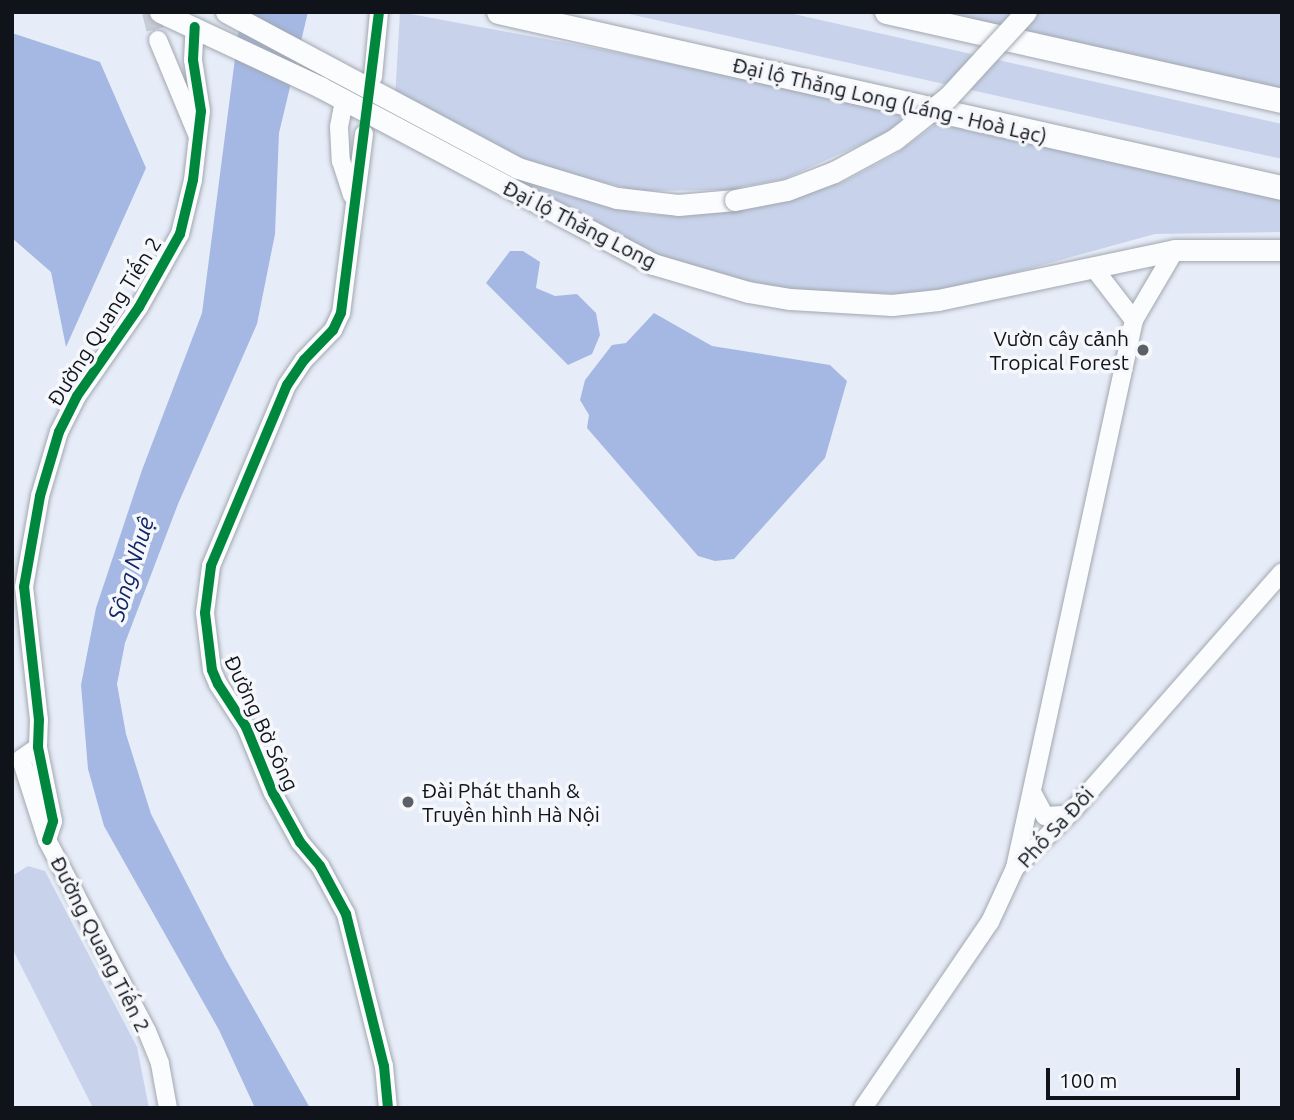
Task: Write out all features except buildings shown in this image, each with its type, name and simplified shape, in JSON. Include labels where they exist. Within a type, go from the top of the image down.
[{"type":"highway","name":"Đại lộ Thăng Long (Láng - Hoà Lạc)","points":[[499,12],[1282,188]]},
{"type":"highway","points":[[887,12],[1282,101]]},
{"type":"main road","name":"Đại lộ Thăng Long","points":[[160,12],[223,39],[320,87],[653,264],[748,292],[831,303],[892,305],[938,300],[1175,250],[1282,250]]},
{"type":"main road","points":[[226,12],[518,169],[591,192],[648,202],[735,200],[787,190],[834,172],[895,139],[948,97],[1026,12]]},
{"type":"street","points":[[373,77],[379,12]]},
{"type":"street","name":"Đường Quang Tiến 2","points":[[168,1108],[160,1064],[147,1031],[47,840],[54,821],[38,747],[39,720],[24,587],[40,496],[59,432],[77,396],[139,307],[180,234],[193,180],[201,111],[193,60],[195,27]]},
{"type":"street","points":[[158,40],[197,134]]},
{"type":"street","name":"Đường Bờ Sông","points":[[344,101],[339,127],[341,161],[353,198],[341,313],[334,330],[304,360],[287,385],[211,566],[205,612],[212,670],[218,684],[246,727],[273,793],[300,842],[320,866],[346,914],[384,1066],[388,1108]]},
{"type":"street","points":[[353,198],[364,134]]},
{"type":"street","points":[[1015,868],[1134,320],[1175,250]]},
{"type":"street","points":[[1093,267],[1134,320]]},
{"type":"street","name":"Phố Sa Đôi","points":[[863,1108],[990,922],[1015,868],[1067,815],[1282,572]]},
{"type":"street","points":[[12,650],[29,642]]},
{"type":"street","points":[[38,747],[17,759],[47,840]]},
{"type":"street","points":[[1032,792],[1038,810],[1045,816],[1067,815]]},
{"type":"shaded area","points":[[400,12],[914,113],[882,135],[784,179],[726,190],[638,191],[527,163],[395,98]]},
{"type":"shaded area","points":[[620,12],[785,12],[1282,124],[1282,159]]},
{"type":"shaded area","points":[[942,12],[1282,12],[1282,91]]},
{"type":"shaded area","points":[[387,112],[551,191],[642,214],[683,216],[738,211],[843,182],[896,154],[944,118],[1282,195],[1282,232],[1155,234],[973,284],[909,294],[798,291],[711,274],[642,249]]},
{"type":"shaded area","points":[[28,866],[45,871],[137,1047],[149,1108],[93,1108],[12,948],[12,876]]},
{"type":"water","name":"Sông Nhuệ","points":[[241,12],[308,12],[279,133],[275,234],[257,324],[178,504],[125,643],[117,684],[126,734],[151,814],[225,958],[310,1108],[255,1108],[219,1030],[104,826],[88,769],[81,685],[96,608],[142,470],[202,313]]},
{"type":"water","points":[[12,33],[100,62],[146,168],[66,347],[51,272],[12,238]]},
{"type":"water","points":[[510,251],[523,251],[540,262],[536,288],[555,296],[577,294],[596,313],[600,335],[592,354],[568,365],[486,283]]},
{"type":"water","points":[[654,313],[712,346],[830,365],[847,381],[825,458],[734,559],[715,561],[698,556],[587,428],[589,415],[580,400],[585,380],[612,345],[626,343]]},
{"type":"tunnel","points":[[151,12],[158,40]]},
{"type":"cycle path","points":[[379,12],[341,313],[333,330],[304,360],[287,385],[211,566],[205,613],[212,670],[218,684],[246,727],[273,793],[300,842],[320,866],[346,914],[384,1066],[388,1108]]},
{"type":"cycle path","points":[[47,840],[53,821],[38,747],[39,720],[24,587],[40,496],[59,432],[77,396],[139,307],[180,234],[193,180],[201,111],[193,60],[195,27]]},
{"type":"place","name":"Vườn cây cảnh Tropical Forest","points":[[1143,350]]},
{"type":"place","name":"Đài Phát thanh & Truyền hình Hà Nội","points":[[408,802]]}]
